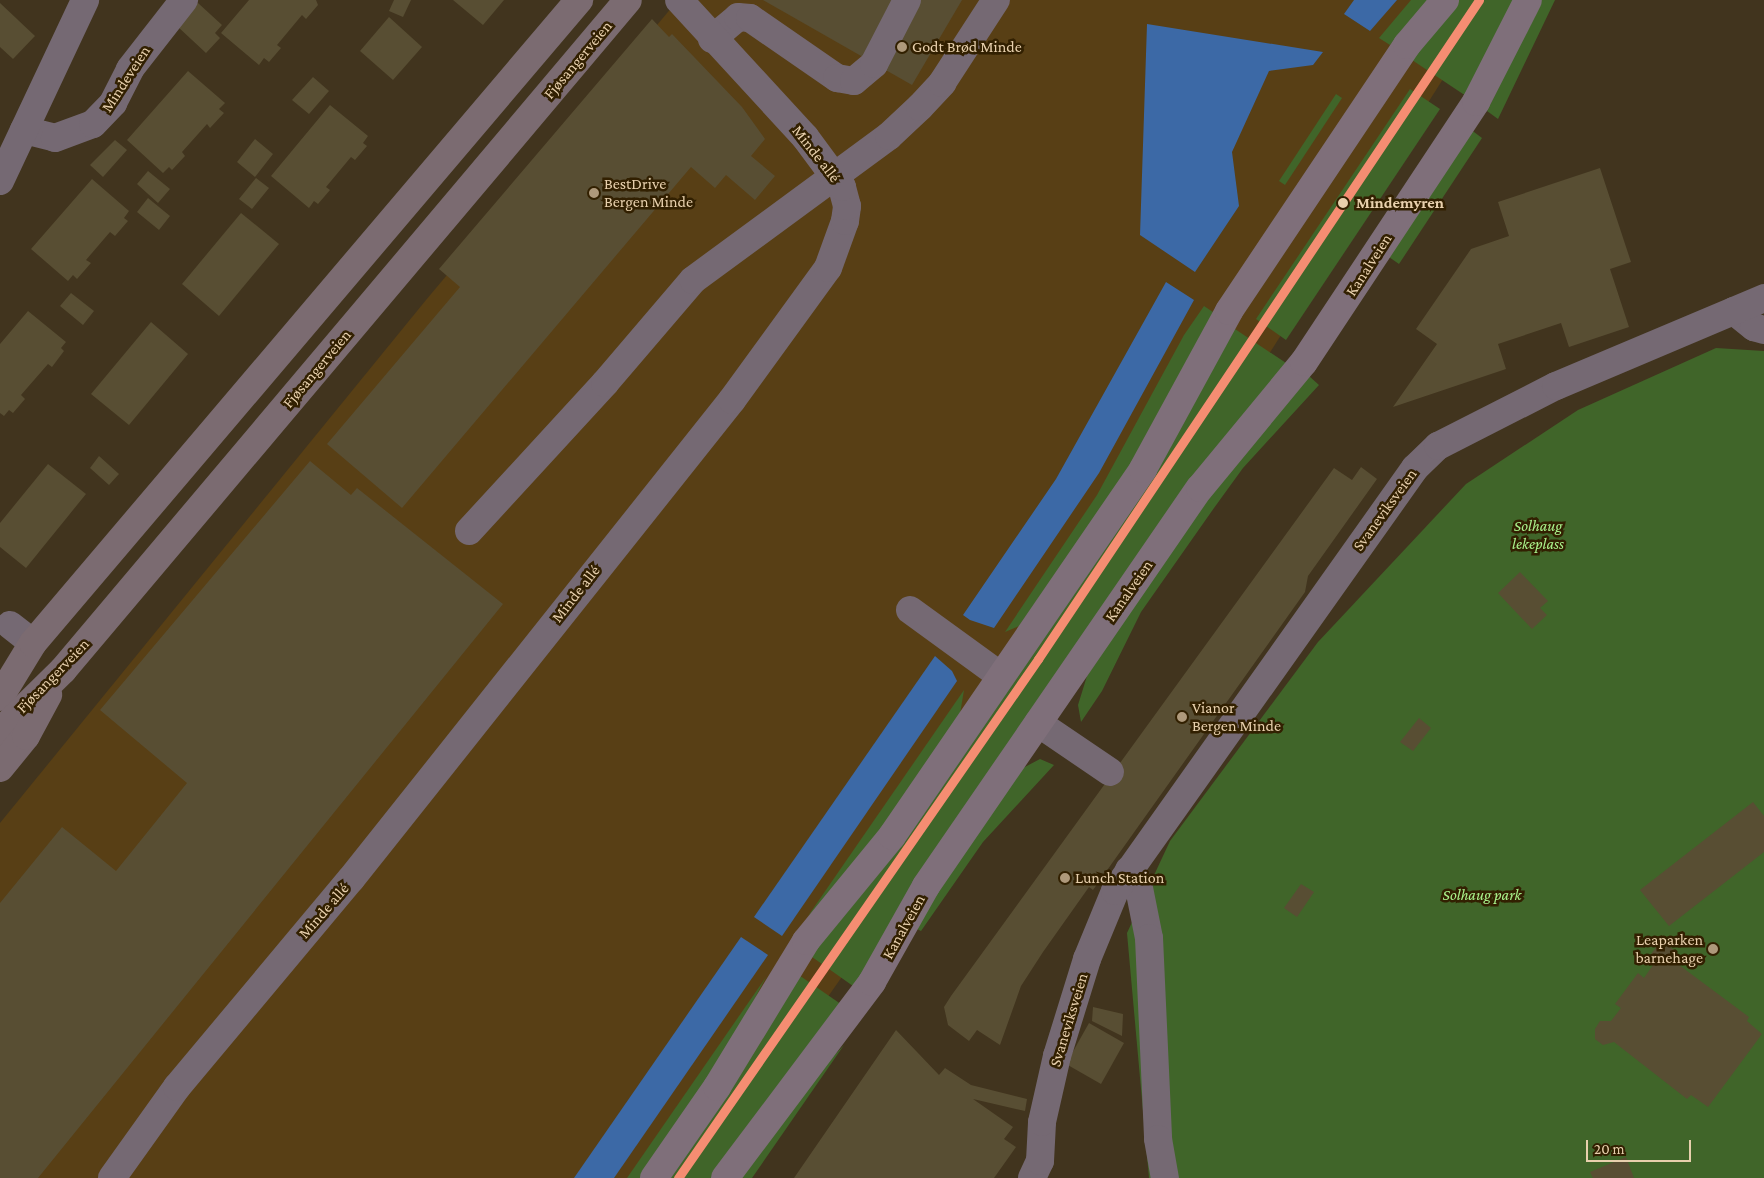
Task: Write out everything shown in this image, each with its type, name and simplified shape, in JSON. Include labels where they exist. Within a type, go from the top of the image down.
[{"type":"highway","name":"Fjøsangerveien","points":[[0,697],[33,643],[579,0]]},
{"type":"highway","name":"Fjøsangerveien","points":[[0,732],[62,670],[628,0]]},
{"type":"highway","points":[[0,669],[33,643]]},
{"type":"highway","points":[[0,768],[26,736],[62,670]]},
{"type":"main road","points":[[654,1178],[717,1087],[806,941],[892,836],[1159,443],[1229,311],[1407,45],[1446,0]]},
{"type":"main road","name":"Kanalveien","points":[[725,1178],[872,982],[926,886],[1200,488],[1304,362],[1476,102],[1528,0]]},
{"type":"street","points":[[0,181],[85,0]]},
{"type":"street","name":"Mindeveien","points":[[24,130],[55,138],[93,124],[113,103],[130,69],[184,0]]},
{"type":"street","name":"Minde allé","points":[[112,1178],[177,1087],[351,879],[732,400],[828,268],[841,240],[847,206],[835,175],[805,137],[712,39],[679,0]]},
{"type":"street","points":[[712,39],[738,17],[750,18],[837,78],[854,81],[874,64],[907,0]]},
{"type":"street","points":[[469,531],[605,384],[692,280],[889,136],[920,107],[942,83],[996,0]]},
{"type":"street","name":"Svaneviksveien","points":[[1032,1178],[1040,1160],[1042,1122],[1057,1056],[1087,959],[1115,892],[1129,870],[1179,805],[1334,580],[1415,468],[1438,446],[1556,386],[1764,298]]},
{"type":"street","points":[[1734,311],[1754,327],[1764,330]]},
{"type":"street","points":[[910,610],[1000,676]]},
{"type":"street","points":[[10,625],[33,643]]},
{"type":"street","points":[[1038,723],[1110,772]]},
{"type":"street","points":[[1129,870],[1138,883],[1148,938],[1158,1139],[1165,1178]]},
{"type":"shaded area","points":[[678,0],[1493,0],[1183,490],[701,1178],[0,1178],[0,823],[426,300]]},
{"type":"green space","points":[[1411,0],[1430,0],[1390,45],[1379,38]]},
{"type":"green space","points":[[1454,0],[1519,0],[1472,100],[1406,56]]},
{"type":"green space","points":[[1541,0],[1555,0],[1498,119],[1487,111]]},
{"type":"green space","points":[[1410,89],[1440,109],[1286,340],[1256,319]]},
{"type":"green space","points":[[1336,94],[1342,98],[1285,185],[1279,181]]},
{"type":"green space","points":[[1470,129],[1482,138],[1399,264],[1386,255]]},
{"type":"green space","points":[[1204,306],[1213,312],[1158,428],[1019,626],[1005,632],[1097,495],[1184,335]]},
{"type":"green space","points":[[1232,327],[1289,365],[860,991],[805,952],[1156,472]]},
{"type":"green space","name":"Solhaug park","points":[[1716,348],[1764,351],[1764,1178],[1149,1178],[1127,933],[1170,841],[1318,642],[1466,484],[1578,410]]},
{"type":"green space","points":[[1309,376],[1319,385],[1243,468],[1214,508],[1141,612],[1102,691],[1081,722],[1078,705],[1087,676],[1200,505]]},
{"type":"green space","points":[[964,690],[959,720],[843,881],[808,916]]},
{"type":"green space","points":[[1040,759],[1054,765],[983,842],[921,931],[915,928],[938,887],[1021,769]]},
{"type":"green space","points":[[793,971],[848,1009],[714,1178],[665,1178]]},
{"type":"green space","points":[[766,977],[736,1035],[642,1178],[627,1178]]},
{"type":"green space","points":[[844,1045],[752,1178],[737,1178],[801,1091]]},
{"type":"water","points":[[1354,0],[1397,0],[1370,31],[1344,14]]},
{"type":"water","points":[[1147,24],[1323,52],[1313,65],[1269,71],[1232,152],[1239,206],[1195,272],[1140,235]]},
{"type":"water","points":[[1166,282],[1194,300],[1099,473],[994,628],[970,620],[963,615],[1056,479]]},
{"type":"water","points":[[935,656],[952,671],[957,681],[782,936],[754,917]]},
{"type":"water","points":[[741,937],[768,955],[614,1178],[574,1178]]},
{"type":"building","points":[[249,0],[316,0],[318,5],[306,19],[302,15],[277,45],[281,48],[269,62],[264,58],[259,65],[221,33]]},
{"type":"building","points":[[394,0],[411,0],[403,17],[389,11]]},
{"type":"building","points":[[453,0],[504,0],[483,25]]},
{"type":"building","points":[[763,0],[962,0],[912,85]]},
{"type":"building","points":[[0,3],[35,36],[13,59],[0,47]]},
{"type":"building","points":[[198,3],[222,25],[215,33],[220,38],[206,53],[177,26]]},
{"type":"building","points":[[389,17],[422,47],[393,80],[360,51]]},
{"type":"building","points":[[652,19],[669,37],[672,34],[742,107],[765,139],[751,156],[775,176],[755,200],[726,175],[715,188],[691,167],[402,508],[327,444],[460,287],[439,269]]},
{"type":"building","points":[[188,71],[225,103],[219,109],[224,113],[210,128],[207,124],[182,152],[185,156],[172,170],[169,167],[163,173],[127,140]]},
{"type":"building","points":[[313,77],[329,91],[309,114],[292,100]]},
{"type":"building","points":[[330,105],[368,136],[363,143],[367,146],[355,160],[351,157],[326,187],[330,190],[318,204],[314,201],[309,208],[271,176]]},
{"type":"building","points":[[255,139],[273,154],[255,177],[237,162]]},
{"type":"building","points":[[115,140],[127,150],[103,177],[90,165]]},
{"type":"building","points":[[1600,168],[1631,262],[1610,269],[1629,327],[1569,347],[1561,323],[1498,344],[1506,369],[1393,407],[1437,344],[1416,329],[1471,249],[1509,236],[1498,202]]},
{"type":"building","points":[[148,171],[170,189],[158,203],[137,184]]},
{"type":"building","points":[[256,178],[269,188],[252,209],[239,199]]},
{"type":"building","points":[[92,179],[129,211],[124,218],[128,221],[115,236],[110,232],[86,260],[91,263],[77,279],[73,275],[68,281],[31,249]]},
{"type":"building","points":[[148,198],[170,216],[159,230],[137,212]]},
{"type":"building","points":[[241,213],[279,244],[219,316],[182,284]]},
{"type":"building","points":[[71,293],[94,311],[83,325],[60,306]]},
{"type":"building","points":[[28,311],[66,342],[61,348],[64,351],[52,367],[48,364],[21,395],[25,399],[13,413],[9,410],[4,416],[0,413],[0,344]]},
{"type":"building","points":[[151,322],[188,354],[129,425],[91,394]]},
{"type":"building","points":[[99,456],[119,474],[109,485],[90,468]]},
{"type":"building","points":[[310,461],[351,495],[357,488],[503,604],[38,1178],[0,1178],[0,903],[62,827],[116,871],[187,783],[100,710]]},
{"type":"building","points":[[48,464],[86,494],[26,568],[0,547],[0,523]]},
{"type":"building","points":[[1361,467],[1377,479],[1308,576],[1305,592],[1093,890],[1089,887],[1043,952],[1021,986],[1000,1045],[977,1030],[969,1041],[948,1025],[944,1007],[951,996],[1334,468],[1352,480]]},
{"type":"building","points":[[1520,572],[1548,601],[1540,608],[1547,615],[1532,629],[1498,593]]},
{"type":"building","points":[[1419,718],[1431,728],[1413,751],[1400,742]]},
{"type":"building","points":[[1753,802],[1764,816],[1764,852],[1669,926],[1640,890]]},
{"type":"building","points":[[1301,884],[1314,892],[1297,917],[1284,908]]},
{"type":"building","points":[[1666,944],[1674,950],[1675,962],[1749,1017],[1747,1021],[1762,1034],[1708,1107],[1691,1095],[1687,1099],[1614,1042],[1603,1045],[1595,1039],[1595,1029],[1600,1021],[1611,1021],[1621,1008],[1615,1004],[1638,973],[1644,978],[1653,965],[1651,954],[1657,946]]},
{"type":"building","points":[[1093,1007],[1123,1014],[1122,1036],[1092,1021]]},
{"type":"building","points":[[1089,1023],[1124,1043],[1101,1084],[1066,1064]]},
{"type":"building","points":[[896,1030],[939,1075],[945,1068],[971,1085],[1027,1099],[1025,1111],[973,1099],[1013,1127],[1004,1139],[1016,1147],[994,1178],[794,1178]]},
{"type":"building","points":[[1626,1157],[1634,1178],[1593,1178],[1590,1172]]},
{"type":"transit line","points":[[678,1178],[1038,659],[1479,0]]},
{"type":"place","name":"Godt Brød Minde","points":[[902,47]]},
{"type":"place","name":"BestDrive Bergen Minde","points":[[594,193]]},
{"type":"place","name":"Mindemyren","points":[[1343,203]]},
{"type":"place","name":"Vianor Bergen Minde","points":[[1182,717]]},
{"type":"place","name":"Lunch Station","points":[[1065,878]]},
{"type":"place","name":"Leaparken barnehage","points":[[1713,949]]},
{"type":"park label","name":"Solhaug lekeplass","points":[[1538,535]]}]
